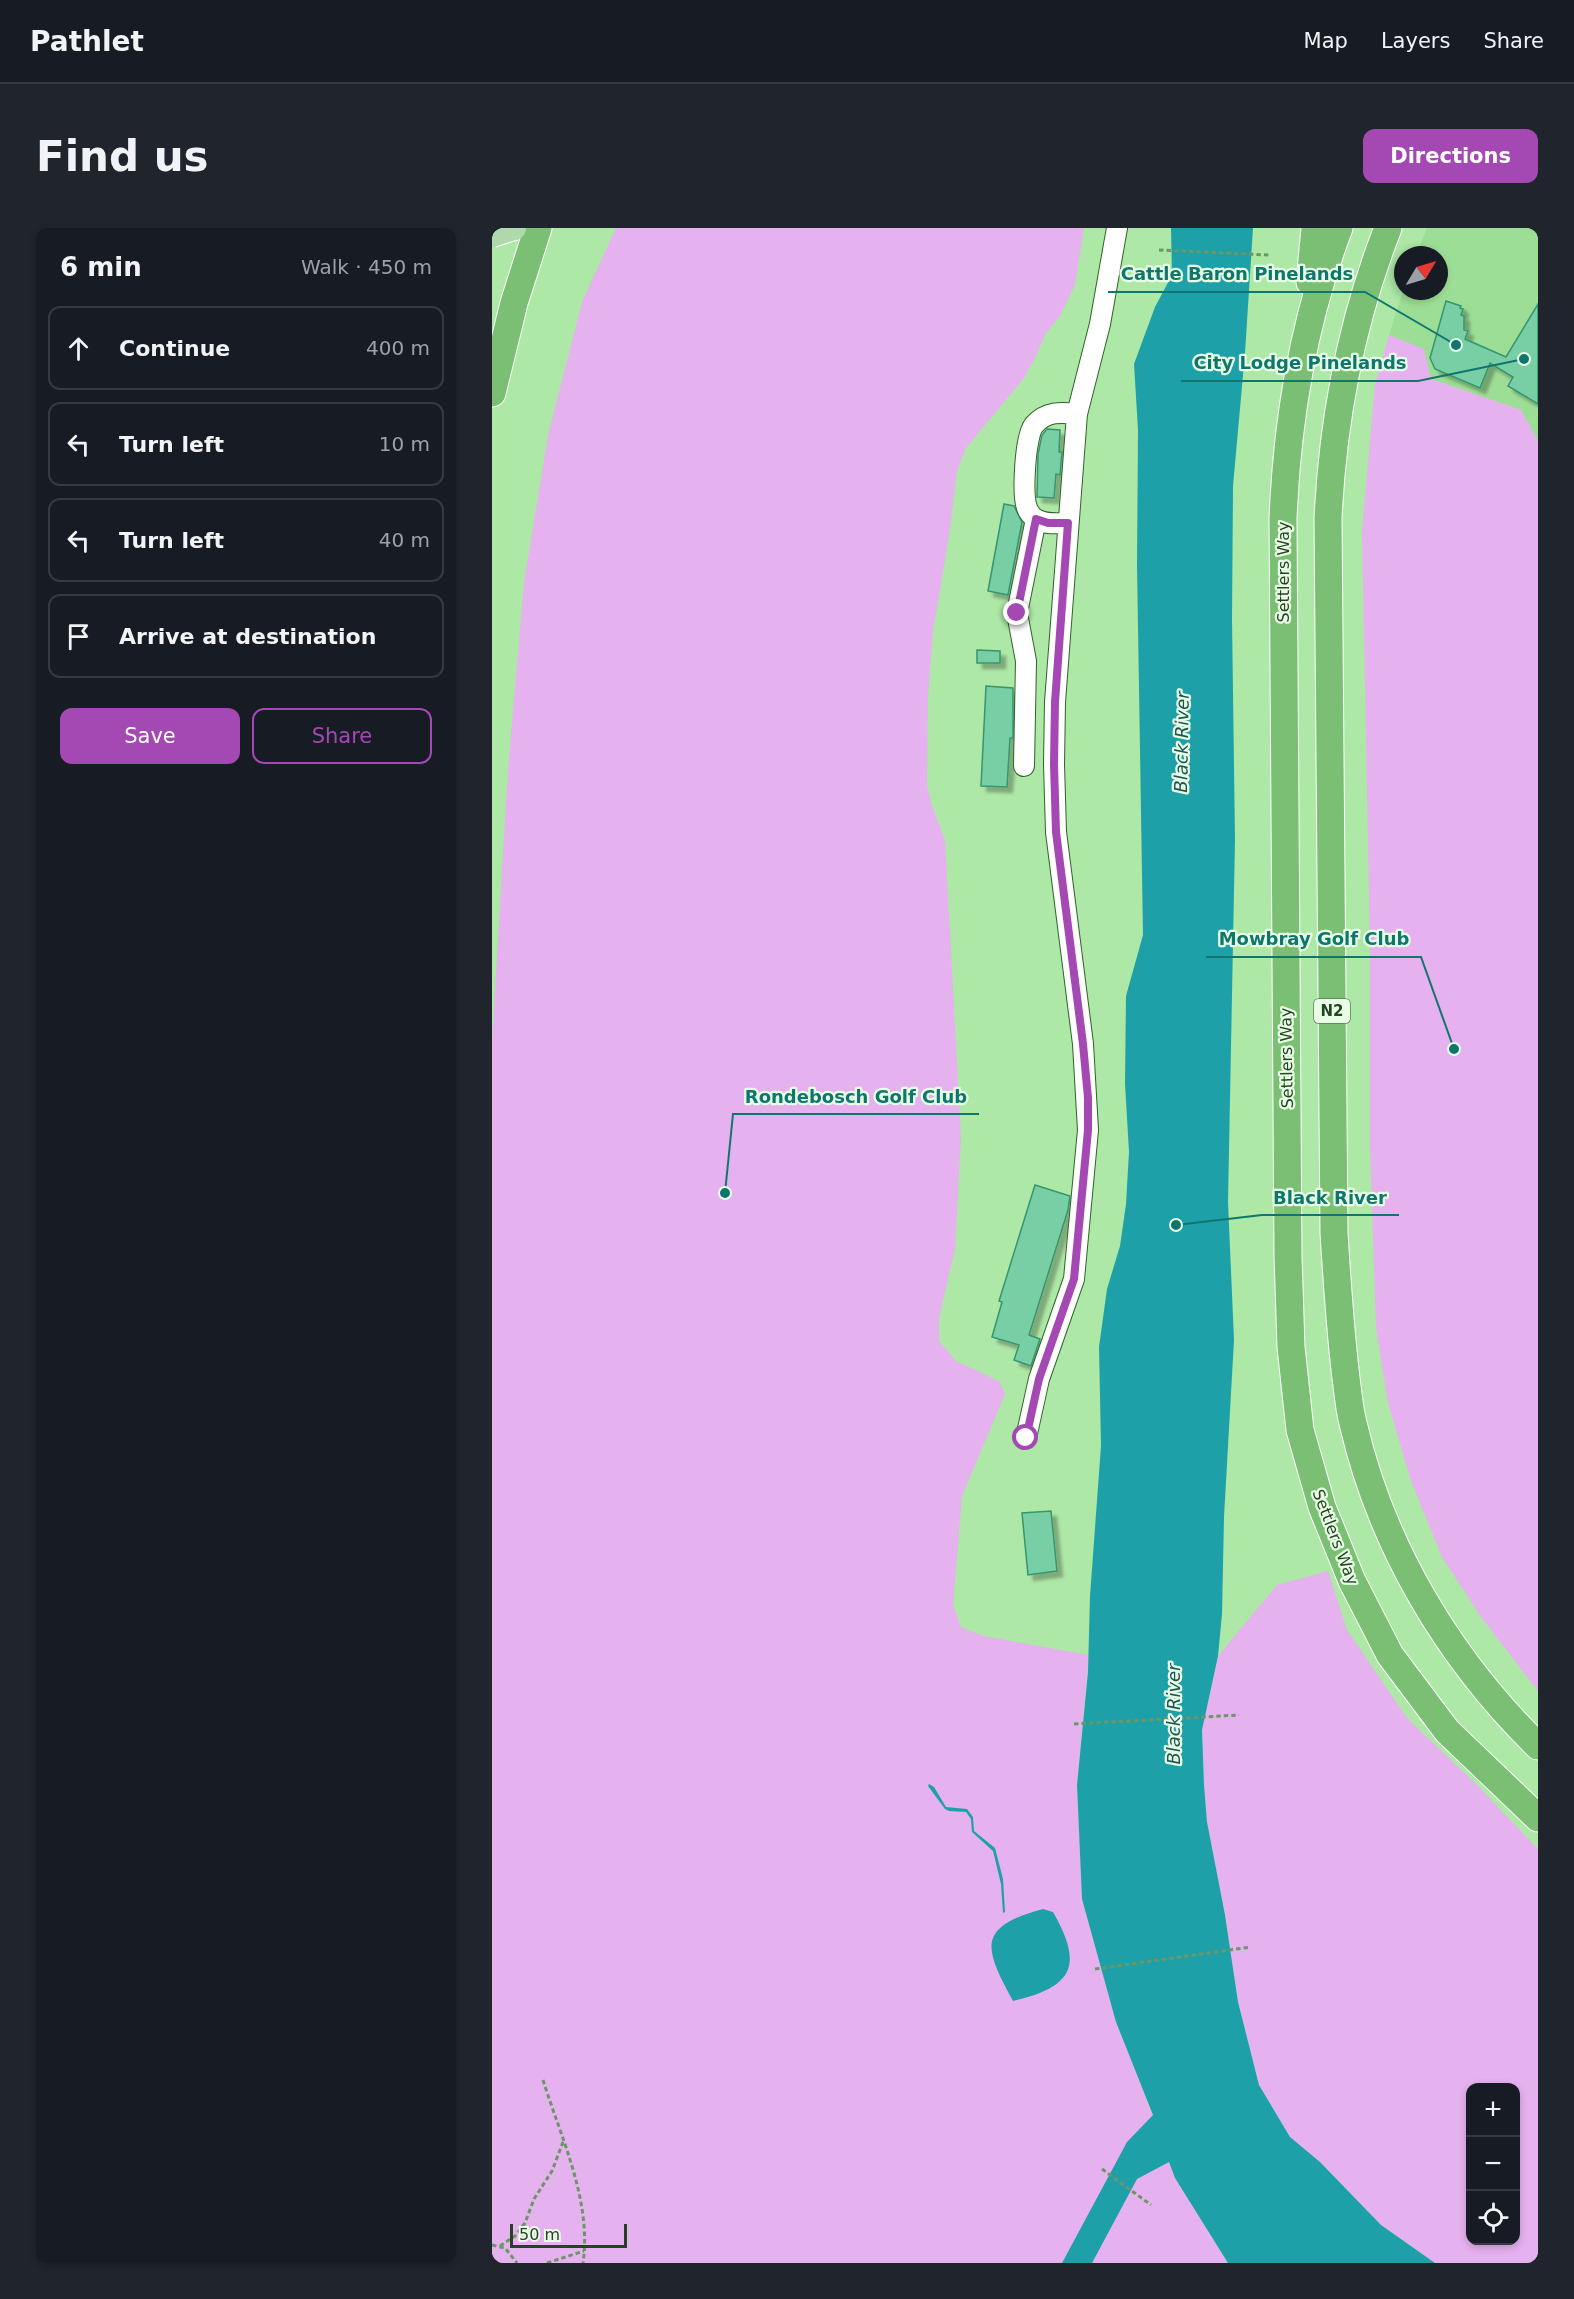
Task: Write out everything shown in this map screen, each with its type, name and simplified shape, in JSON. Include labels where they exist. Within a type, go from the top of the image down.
[{"type":"highway","points":[[492,240],[496,228]]},
{"type":"highway","points":[[492,393],[514,303],[538,228]]},
{"type":"highway","points":[[1309,325],[1310,262],[1315,228]]},
{"type":"highway","name":"Settlers Way","points":[[1339,228],[1309,325],[1297,379],[1289,435],[1283,519],[1288,1256],[1291,1347],[1300,1430],[1322,1507],[1352,1581],[1390,1655],[1447,1731],[1538,1818]]},
{"type":"highway","name":"N2","points":[[1388,228],[1363,297],[1343,379],[1334,434],[1328,518],[1334,1233],[1340,1327],[1355,1431],[1370,1485],[1400,1558],[1438,1624],[1466,1664],[1495,1701],[1538,1746]]},
{"type":"main road","points":[[492,235],[514,228]]},
{"type":"lane","points":[[1026,1438],[1039,1379],[1074,1279],[1088,1130],[1088,1098],[1083,1044],[1056,832],[1055,702],[1077,414],[1100,324],[1117,228]]},
{"type":"lane","points":[[1068,523],[1048,523],[1036,519],[1028,510],[1025,496],[1028,435],[1034,425],[1045,416],[1056,412],[1077,414]]},
{"type":"lane","points":[[1023,766],[1026,661],[1017,613],[1036,519]]},
{"type":"path","points":[[1159,250],[1269,255]]},
{"type":"path","points":[[1074,1724],[1239,1715]]},
{"type":"path","points":[[1095,1969],[1251,1947]]},
{"type":"path","points":[[543,2080],[582,2206],[585,2232],[583,2263]]},
{"type":"path","points":[[500,2246],[515,2236],[525,2223],[534,2199],[552,2171],[563,2141]]},
{"type":"path","points":[[1102,2169],[1151,2205]]},
{"type":"path","points":[[492,2245],[509,2251],[517,2263]]},
{"type":"path","points":[[547,2263],[584,2251]]},
{"type":"shaded area","points":[[616,228],[1084,228],[1075,285],[1060,316],[1046,333],[1024,378],[966,448],[957,471],[933,632],[928,697],[927,784],[932,806],[945,840],[961,1138],[955,1249],[939,1318],[939,1341],[956,1361],[999,1381],[1005,1394],[962,1496],[953,1605],[961,1627],[983,1636],[1089,1655],[1077,1785],[1082,1899],[1116,2021],[1175,2178],[1228,2263],[492,2263],[492,1042],[508,769],[524,583],[548,435],[582,302]]},
{"type":"shaded area","points":[[1427,228],[1538,228],[1538,441],[1521,410],[1431,379],[1389,335],[1400,300],[1448,300],[1448,246],[1420,246]]},
{"type":"shaded area","points":[[1389,335],[1424,349],[1431,379],[1521,410],[1538,441],[1538,1691],[1481,1617],[1442,1557],[1411,1481],[1388,1403],[1376,1328],[1370,1148],[1370,950],[1362,530],[1375,384]]},
{"type":"shaded area","points":[[1328,1571],[1347,1630],[1407,1718],[1478,1786],[1538,1849],[1538,2263],[1435,2263],[1381,2225],[1320,2162],[1290,2137],[1259,2085],[1238,2002],[1225,1915],[1207,1822],[1202,1730],[1218,1656],[1277,1585]]},
{"type":"water","name":"Black River","points":[[1171,228],[1253,228],[1233,486],[1235,839],[1228,1202],[1234,1340],[1224,1517],[1222,1614],[1218,1656],[1202,1730],[1207,1822],[1225,1915],[1238,2002],[1259,2085],[1290,2137],[1320,2162],[1381,2225],[1435,2263],[1228,2263],[1175,2178],[1169,2162],[1137,2179],[1092,2263],[1062,2263],[1127,2142],[1153,2115],[1116,2022],[1082,1899],[1077,1785],[1088,1672],[1090,1596],[1101,1446],[1099,1347],[1107,1289],[1120,1246],[1126,1204],[1129,1152],[1125,1084],[1126,996],[1143,935],[1137,565],[1138,430],[1134,364],[1155,307],[1172,275]]},
{"type":"water","points":[[929,1784],[934,1787],[946,1807],[967,1809],[973,1817],[974,1831],[995,1848],[1003,1879],[1005,1912],[1003,1913],[1001,1884],[993,1851],[972,1832],[971,1819],[966,1812],[945,1809],[928,1786]]},
{"type":"water","points":[[1043,1909],[1053,1912],[1063,1931],[1070,1960],[1067,1972],[1049,1989],[1013,2001],[996,1967],[992,1942],[996,1932],[1006,1924]]},
{"type":"building","points":[[1446,301],[1461,306],[1460,308],[1463,309],[1461,315],[1464,316],[1464,330],[1468,331],[1465,339],[1506,357],[1538,304],[1538,404],[1508,386],[1513,377],[1490,363],[1480,388],[1435,369],[1430,358]]},
{"type":"building","points":[[1047,429],[1060,430],[1059,452],[1062,452],[1060,475],[1056,474],[1054,498],[1037,497],[1038,454],[1042,435]]},
{"type":"building","points":[[1004,504],[1014,506],[1022,522],[1008,595],[988,591]]},
{"type":"building","points":[[977,650],[1000,651],[1000,663],[977,663]]},
{"type":"building","points":[[986,686],[1013,688],[1013,738],[1010,738],[1007,787],[981,786]]},
{"type":"building","points":[[1035,1185],[1070,1196],[1068,1210],[1029,1335],[1040,1339],[1031,1366],[1014,1360],[1019,1345],[992,1337],[1002,1302],[999,1301]]},
{"type":"building","points":[[1051,1511],[1057,1571],[1028,1575],[1022,1513]]},
{"type":"place","name":"Cattle Baron Pinelands","points":[[1456,345]]},
{"type":"place","name":"City Lodge Pinelands","points":[[1524,359]]},
{"type":"place","name":"Mowbray Golf Club","points":[[1454,1049]]},
{"type":"place","name":"Rondebosch Golf Club","points":[[725,1193]]},
{"type":"place","name":"Black River","points":[[1176,1225]]},
{"type":"route","points":[[1017,613],[1036,519],[1048,523],[1068,523],[1055,702],[1056,832],[1061,881],[1070,926],[1083,1044],[1088,1098],[1088,1130],[1074,1279],[1039,1379],[1026,1438]]}]
